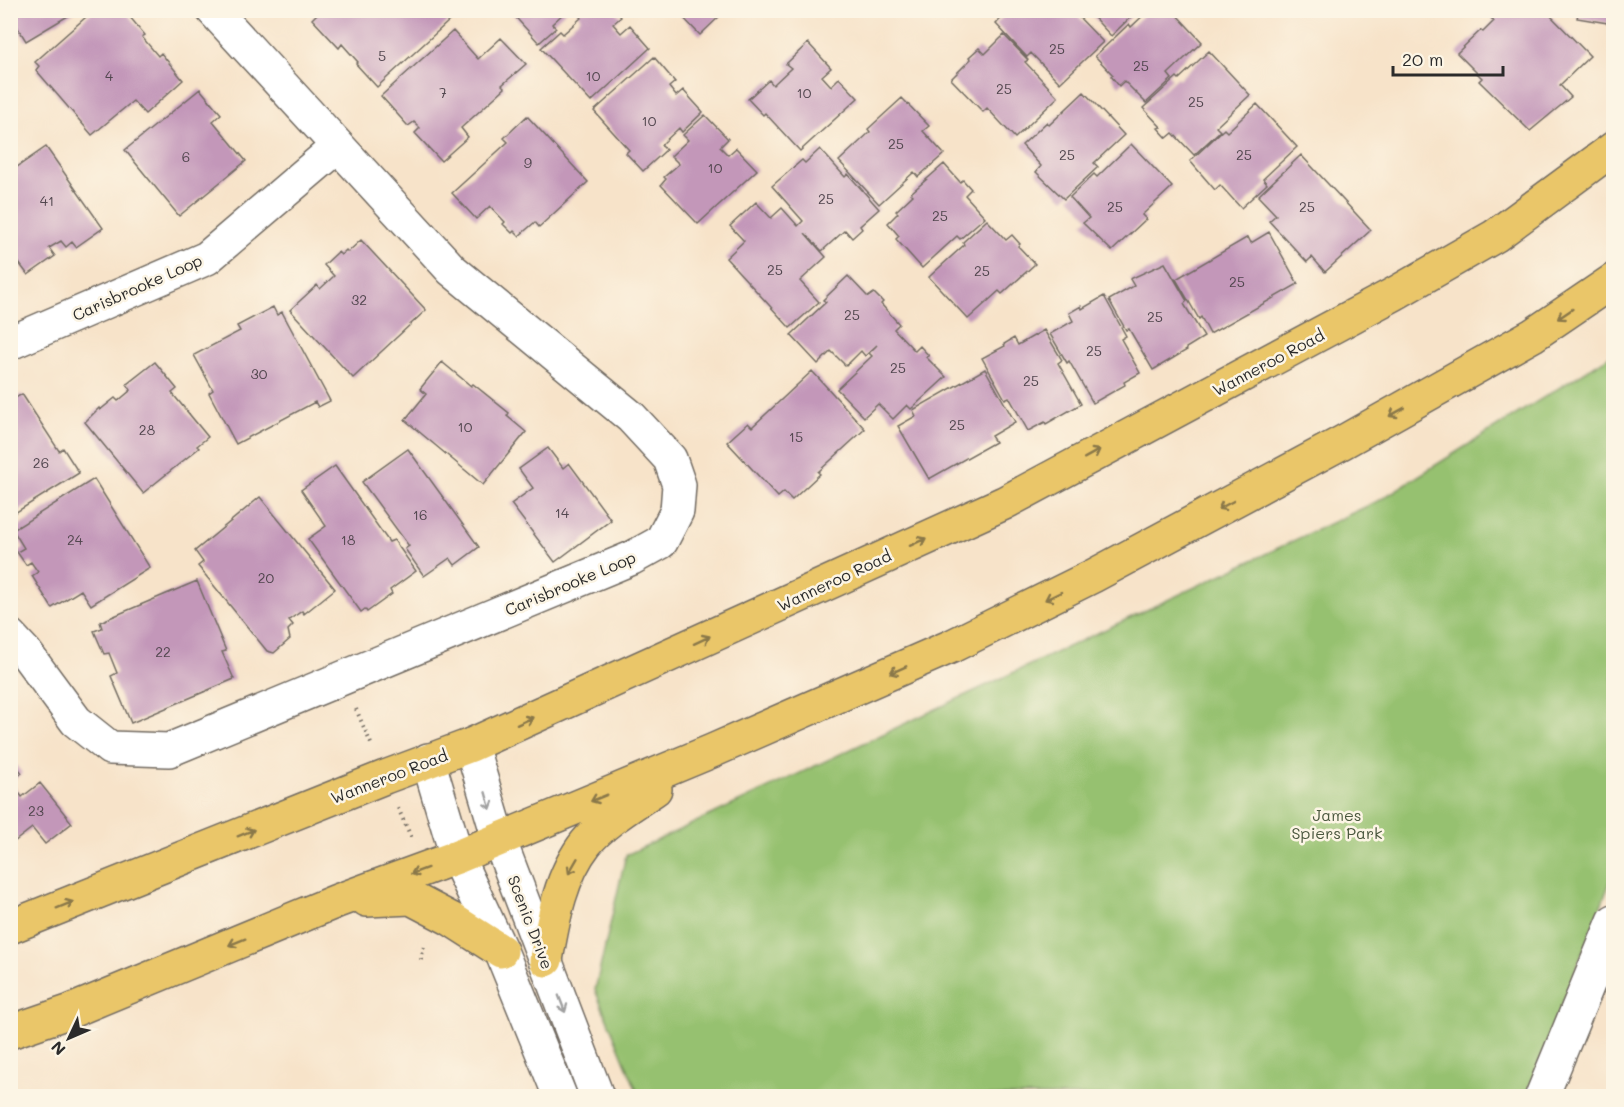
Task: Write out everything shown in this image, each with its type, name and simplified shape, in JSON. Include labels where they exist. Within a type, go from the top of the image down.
[{"type":"highway","name":"Wanneroo Road","points":[[10,927],[428,760],[471,745],[1004,502],[1394,294],[1495,236],[1614,148]]},
{"type":"highway","points":[[10,1032],[71,1011],[337,901],[457,857],[712,751],[952,646],[1093,576],[1343,442],[1533,336],[1614,280]]},
{"type":"highway","points":[[546,960],[554,912],[567,876],[586,844],[609,822],[712,751]]},
{"type":"highway","points":[[337,901],[411,898],[501,951]]},
{"type":"street","name":"Carisbrooke Loop","points":[[10,636],[26,652],[76,721],[110,748],[169,750],[632,558],[661,542],[677,511],[679,485],[670,459],[631,417],[452,270],[213,10]]},
{"type":"street","name":"Carisbrooke Loop","points":[[10,343],[207,258],[337,147]]},
{"type":"street","name":"Scenic Drive","points":[[471,745],[499,839],[597,1096]]},
{"type":"street","points":[[428,760],[457,857],[501,951],[560,1096]]},
{"type":"street","points":[[1542,1096],[1614,921]]},
{"type":"path","points":[[343,678],[424,869]]},
{"type":"path","points":[[421,960],[434,910]]},
{"type":"green space","name":"James Spiers Park","points":[[1613,354],[1613,875],[1526,1096],[639,1096],[595,990],[626,855],[1380,500]]},
{"type":"building","points":[[10,10],[78,10],[26,41],[10,15]]},
{"type":"building","points":[[94,10],[124,10],[145,35],[142,37],[158,56],[161,53],[183,80],[145,114],[133,101],[92,135],[36,70],[39,66],[35,62]]},
{"type":"building","points":[[321,10],[439,10],[449,21],[377,87],[342,44],[339,48],[312,19]]},
{"type":"building","points":[[509,10],[567,10],[552,24],[556,28],[539,43]]},
{"type":"building","points":[[579,10],[615,10],[621,17],[613,24],[621,33],[630,25],[650,48],[591,102],[541,48],[560,31],[563,34],[581,18],[577,13]]},
{"type":"building","points":[[676,10],[719,10],[722,14],[700,35]]},
{"type":"building","points":[[1009,10],[1072,10],[1103,42],[1060,83],[1031,53],[1027,57],[996,24]]},
{"type":"building","points":[[1087,10],[1138,10],[1111,36]]},
{"type":"building","points":[[1149,10],[1172,10],[1202,42],[1168,74],[1172,79],[1146,103],[1124,81],[1119,86],[1111,76],[1113,75],[1095,56],[1129,24],[1131,27]]},
{"type":"building","points":[[1483,10],[1545,10],[1590,56],[1560,85],[1571,97],[1530,131],[1479,81],[1482,78],[1457,53],[1494,21]]},
{"type":"building","points":[[1579,10],[1614,10],[1614,24],[1577,18]]},
{"type":"building","points":[[453,31],[478,59],[501,38],[526,64],[502,85],[505,88],[461,128],[468,137],[441,161],[415,133],[420,128],[414,122],[408,126],[381,96]]},
{"type":"building","points":[[1004,35],[1028,60],[1025,62],[1058,97],[1015,138],[987,108],[983,112],[951,79],[979,48],[985,54]]},
{"type":"building","points":[[808,43],[831,68],[822,76],[831,86],[839,78],[858,98],[800,151],[765,113],[763,115],[748,99],[769,80],[773,85],[791,68],[786,64]]},
{"type":"building","points":[[1209,51],[1250,95],[1216,127],[1220,131],[1194,155],[1173,133],[1167,138],[1158,128],[1161,127],[1143,108]]},
{"type":"building","points":[[654,57],[675,82],[669,87],[676,96],[683,90],[703,112],[682,132],[679,128],[661,145],[666,150],[643,171],[626,153],[629,150],[594,111]]},
{"type":"building","points":[[200,89],[221,114],[213,121],[246,161],[179,216],[125,150]]},
{"type":"building","points":[[1084,92],[1124,135],[1094,163],[1098,167],[1064,199],[1036,172],[1041,166],[1022,145],[1047,122],[1049,125]]},
{"type":"building","points":[[902,98],[929,126],[923,131],[944,154],[918,177],[914,172],[879,204],[839,161],[870,132],[868,129]]},
{"type":"building","points":[[1257,104],[1297,147],[1263,179],[1267,184],[1241,208],[1220,185],[1215,190],[1190,161],[1224,129],[1227,132]]},
{"type":"building","points":[[705,115],[728,139],[720,147],[728,155],[736,148],[757,170],[698,224],[661,185],[666,179],[664,177],[679,164],[671,156],[688,140],[683,135]]},
{"type":"building","points":[[527,116],[588,182],[539,227],[535,222],[519,236],[503,224],[505,222],[490,206],[476,219],[452,193],[508,142],[504,138]]},
{"type":"building","points":[[1131,144],[1172,187],[1142,215],[1146,219],[1112,251],[1083,223],[1089,218],[1070,197],[1094,174],[1097,177]]},
{"type":"building","points":[[46,147],[103,228],[76,247],[72,242],[66,247],[61,241],[49,248],[55,256],[28,275],[10,251],[10,172]]},
{"type":"building","points":[[820,149],[845,177],[848,174],[879,209],[860,226],[862,229],[852,238],[845,230],[822,251],[805,233],[826,257],[800,281],[819,302],[790,328],[726,258],[744,241],[730,226],[756,202],[771,218],[782,208],[798,226],[803,221],[772,186],[802,160],[805,163]]},
{"type":"building","points":[[1301,155],[1371,230],[1325,272],[1312,257],[1307,262],[1269,221],[1276,215],[1258,196]]},
{"type":"building","points":[[944,164],[960,182],[963,180],[971,189],[965,195],[985,217],[960,239],[957,236],[922,268],[896,239],[899,236],[888,223],[898,213],[896,211],[913,195],[911,193]]},
{"type":"building","points":[[987,220],[1006,240],[1012,235],[1020,244],[1018,246],[1035,264],[1002,294],[999,291],[968,319],[929,277]]},
{"type":"building","points":[[1269,232],[1298,284],[1210,334],[1176,279],[1248,237],[1251,243]]},
{"type":"building","points":[[361,240],[426,310],[353,378],[290,310],[317,285],[320,289],[334,276],[324,265],[338,252],[341,255],[346,250],[348,252]]},
{"type":"building","points":[[1165,263],[1187,301],[1184,304],[1204,337],[1153,370],[1109,300],[1134,286],[1130,279]]},
{"type":"building","points":[[848,276],[868,297],[874,293],[883,302],[881,304],[899,324],[894,329],[915,351],[920,346],[929,356],[926,357],[946,377],[911,409],[907,405],[893,419],[878,404],[864,417],[837,389],[872,356],[869,353],[877,345],[865,356],[861,351],[846,366],[831,351],[818,364],[791,335],[826,302],[823,300]]},
{"type":"building","points":[[1104,296],[1126,336],[1121,339],[1140,373],[1124,382],[1125,385],[1093,403],[1069,361],[1067,363],[1050,334],[1073,321],[1069,313],[1081,306],[1082,309]]},
{"type":"building","points":[[273,307],[277,315],[282,312],[330,401],[318,407],[315,402],[236,444],[209,393],[213,390],[194,355],[240,331],[237,326]]},
{"type":"building","points":[[1044,330],[1062,360],[1058,363],[1081,404],[1046,424],[1045,422],[1028,431],[1009,397],[1005,399],[982,358],[1005,346],[1004,344],[1014,338],[1018,345]]},
{"type":"building","points":[[155,362],[177,389],[172,393],[208,437],[197,446],[199,448],[143,493],[85,422],[99,408],[100,410],[115,398],[118,401],[131,390],[127,384]]},
{"type":"building","points":[[442,362],[509,413],[507,416],[526,432],[483,485],[405,420],[426,394],[420,389]]},
{"type":"building","points":[[985,369],[1015,422],[991,436],[995,442],[929,479],[898,426],[916,416],[913,410]]},
{"type":"building","points":[[812,371],[865,429],[818,472],[820,474],[792,500],[784,492],[778,497],[727,442],[748,423],[752,427]]},
{"type":"building","points":[[22,394],[59,451],[63,448],[79,473],[10,516],[10,401]]},
{"type":"building","points":[[548,448],[563,468],[569,463],[611,520],[555,562],[511,504],[533,488],[519,469]]},
{"type":"building","points":[[408,449],[479,547],[455,565],[450,558],[424,576],[405,549],[409,546],[362,482]]},
{"type":"building","points":[[335,466],[389,542],[394,540],[416,571],[390,590],[392,594],[367,612],[365,609],[361,612],[308,539],[326,526],[301,490]]},
{"type":"building","points":[[94,479],[150,568],[91,605],[81,590],[52,608],[32,576],[38,572],[31,562],[26,565],[17,552],[24,548],[13,530]]},
{"type":"building","points":[[260,497],[335,589],[304,614],[302,611],[289,620],[293,625],[288,630],[290,639],[274,653],[267,651],[198,566],[203,562],[195,551]]},
{"type":"building","points":[[197,581],[226,651],[222,652],[234,679],[131,723],[111,676],[117,673],[109,653],[104,654],[94,631],[102,628],[100,622]]},
{"type":"building","points":[[10,758],[22,773],[11,782],[22,797],[40,783],[72,823],[45,844],[32,828],[10,845]]}]
